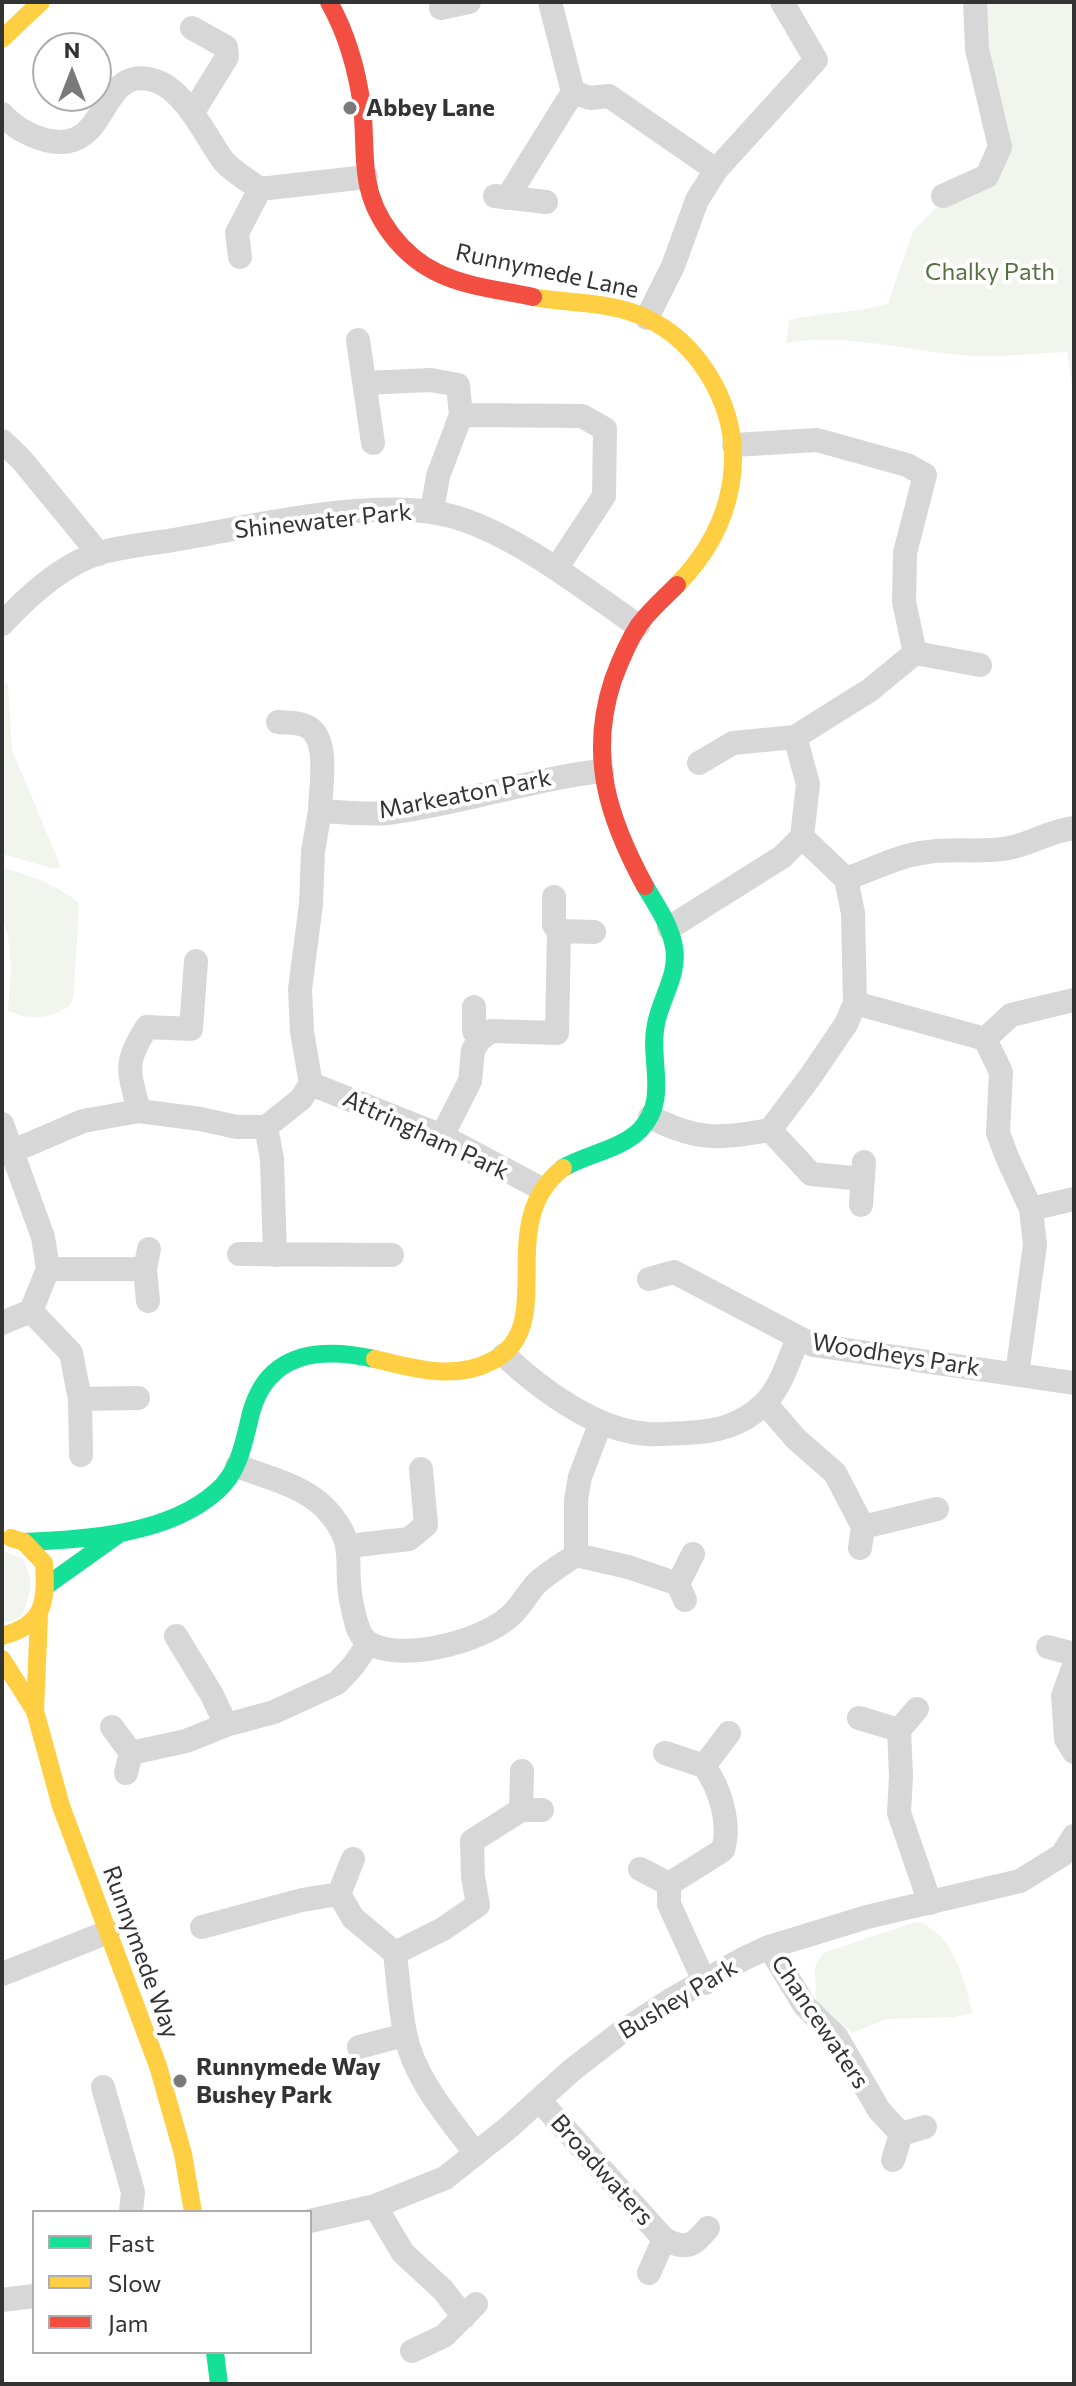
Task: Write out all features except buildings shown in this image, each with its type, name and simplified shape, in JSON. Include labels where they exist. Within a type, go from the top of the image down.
[{"type":"street","points":[[2,39],[41,2]]},
{"type":"street","points":[[441,8],[469,2]]},
{"type":"street","points":[[546,202],[501,197],[573,92],[550,2]]},
{"type":"street","points":[[647,318],[673,266],[697,200],[716,170],[816,60],[782,2]]},
{"type":"street","points":[[943,196],[987,176],[1000,147],[977,49],[975,2]]},
{"type":"street","name":"Runnymede Lane","points":[[334,6],[353,67],[365,130],[366,177],[380,221],[427,267],[460,281],[544,298],[609,306],[647,318],[682,341],[704,367],[729,416],[734,445],[734,485],[721,527],[690,571],[638,626],[606,706],[601,737],[602,771],[612,815],[637,872],[669,928],[675,953],[672,984],[654,1028],[657,1090],[650,1117]]},
{"type":"street","points":[[192,28],[226,47],[227,57],[193,112]]},
{"type":"street","points":[[2,114],[9,122],[43,140],[65,142],[84,134],[116,91],[130,80],[145,78],[160,81],[193,112],[224,161],[260,189],[366,177]]},
{"type":"street","points":[[573,92],[590,98],[609,96],[716,170]]},
{"type":"street","points":[[240,257],[237,233],[260,189]]},
{"type":"street","points":[[358,340],[373,443]]},
{"type":"street","points":[[365,383],[431,380],[458,385],[461,415],[438,476],[432,511]]},
{"type":"street","points":[[461,415],[582,416],[605,429],[604,496],[556,569]]},
{"type":"street","points":[[734,445],[817,440],[907,465],[925,475],[905,553],[904,602],[915,653]]},
{"type":"street","points":[[2,441],[21,459],[99,554]]},
{"type":"street","name":"Shinewater Park","points":[[2,624],[40,589],[99,554],[279,522],[396,509],[432,511],[481,527],[556,569],[638,626]]},
{"type":"street","points":[[699,763],[733,743],[795,737],[870,690],[915,653],[980,665]]},
{"type":"street","points":[[278,722],[305,725],[318,737],[322,752],[320,811]]},
{"type":"street","points":[[669,928],[782,857],[802,837],[808,784],[795,737]]},
{"type":"street","name":"Markeaton Park","points":[[320,811],[386,813],[465,799],[547,778],[602,771]]},
{"type":"street","name":"Attringham Park","points":[[266,1127],[301,1099],[311,1084],[302,1032],[300,989],[311,904],[313,851],[320,811]]},
{"type":"street","points":[[846,879],[908,855],[931,851],[996,851],[1026,845],[1074,828]]},
{"type":"street","points":[[8,1536],[58,1541],[122,1532],[208,1501],[224,1486],[237,1466],[253,1401],[268,1378],[297,1357],[336,1354],[435,1372],[470,1371],[504,1355],[523,1327],[527,1298],[528,1215],[540,1188],[552,1174],[578,1156],[629,1139],[650,1117],[682,1133],[726,1138],[770,1130],[846,1024],[855,1003],[853,913],[846,879],[802,837]]},
{"type":"street","points":[[442,1136],[470,1081],[473,1050],[480,1039],[491,1031],[557,1033],[559,931],[554,925],[554,897]]},
{"type":"street","points":[[559,931],[594,932]]},
{"type":"street","points":[[139,1111],[128,1069],[132,1049],[147,1027],[191,1029],[196,961]]},
{"type":"street","points":[[985,1039],[1011,1015],[1074,1000]]},
{"type":"street","points":[[855,1003],[985,1039],[1001,1072],[998,1133],[1031,1209],[1035,1245],[1017,1374]]},
{"type":"street","points":[[474,1007],[474,1031],[480,1039]]},
{"type":"street","name":"Attringham Park","points":[[311,1084],[442,1136],[540,1188]]},
{"type":"street","points":[[13,1151],[83,1121],[139,1111],[237,1127],[266,1127],[272,1159],[275,1255]]},
{"type":"street","points":[[2,1124],[43,1237],[48,1269],[31,1311],[2,1323]]},
{"type":"street","points":[[770,1130],[811,1174],[864,1171],[861,1205]]},
{"type":"street","points":[[1031,1209],[1074,1199]]},
{"type":"street","points":[[239,1254],[392,1255]]},
{"type":"street","points":[[48,1269],[147,1259],[148,1301]]},
{"type":"street","name":"Woodheys Park","points":[[649,1279],[674,1272],[813,1345],[1074,1383]]},
{"type":"street","points":[[31,1311],[71,1353],[80,1399],[81,1455]]},
{"type":"street","points":[[504,1355],[556,1399],[601,1422],[645,1434],[713,1432],[735,1425],[765,1403],[779,1382],[798,1338]]},
{"type":"street","points":[[80,1399],[138,1398]]},
{"type":"street","points":[[765,1403],[796,1439],[835,1473],[862,1538],[937,1509]]},
{"type":"street","points":[[576,1555],[576,1500],[580,1477],[601,1422]]},
{"type":"street","points":[[237,1466],[293,1487],[323,1506],[341,1529],[349,1546],[349,1593],[358,1628],[369,1643],[394,1649],[438,1648],[484,1634],[509,1617],[538,1581],[576,1555],[628,1567],[682,1592],[693,1554]]},
{"type":"street","points":[[349,1546],[409,1539],[426,1525],[421,1469]]},
{"type":"street","points":[[46,1586],[122,1532]]},
{"type":"street","points":[[8,1536],[44,1563],[46,1586]]},
{"type":"street","name":"Runnymede Way","points":[[35,1711],[39,1617],[45,1602],[46,1586]]},
{"type":"street","points":[[2,1636],[14,1634],[39,1617]]},
{"type":"street","points":[[176,1636],[212,1695],[226,1725]]},
{"type":"street","points":[[112,1727],[128,1763],[226,1725],[274,1712],[337,1683],[369,1643]]},
{"type":"street","points":[[1048,1647],[1074,1654]]},
{"type":"street","name":"Runnymede Way","points":[[2,1659],[35,1711],[61,1806],[158,2066],[183,2154],[193,2210]]},
{"type":"street","points":[[1074,1666],[1063,1696],[1066,1739],[1074,1752]]},
{"type":"street","points":[[917,1709],[899,1730],[899,1813],[930,1903]]},
{"type":"street","points":[[859,1718],[899,1730]]},
{"type":"street","points":[[704,1766],[729,1733]]},
{"type":"street","points":[[665,1753],[704,1766],[715,1781],[728,1832],[723,1850],[669,1884]]},
{"type":"street","points":[[395,1953],[443,1929],[478,1905],[472,1841],[531,1810],[522,1771]]},
{"type":"street","name":"Bushey Park","points":[[312,2221],[375,2206],[445,2178],[620,2033],[669,2001],[769,1947],[867,1917],[1020,1881],[1070,1853]]},
{"type":"street","points":[[339,1894],[353,1859]]},
{"type":"street","points":[[640,1869],[669,1884]]},
{"type":"street","points":[[669,1884],[669,1904],[705,1983]]},
{"type":"street","points":[[339,1894],[353,1918],[395,1953],[405,2035],[417,2070],[476,2154]]},
{"type":"street","points":[[202,1927],[302,1900],[339,1894]]},
{"type":"street","points":[[2,1974],[108,1932]]},
{"type":"street","name":"Chancewaters","points":[[769,1947],[805,2006],[836,2036],[879,2110],[901,2134]]},
{"type":"street","points":[[359,2047],[405,2035]]},
{"type":"street","points":[[103,2087],[133,2192],[131,2210]]},
{"type":"street","name":"Broadwaters","points":[[539,2100],[664,2239],[680,2247],[695,2243],[708,2228]]},
{"type":"street","points":[[893,2160],[901,2134],[925,2127]]},
{"type":"street","points":[[375,2206],[403,2253],[470,2311],[444,2336],[412,2351]]},
{"type":"street","name":"Broadwaters","points":[[649,2273],[664,2239]]},
{"type":"street","points":[[2,2300],[32,2296]]},
{"type":"street","points":[[215,2354],[219,2384]]},
{"type":"green space","name":"Chalky Path","points":[[983,2],[1074,2],[1074,397],[1067,352],[975,356],[857,341],[786,343],[789,320],[888,304],[913,231],[942,202],[989,179]]},
{"type":"green space","points":[[2,682],[8,684],[12,750],[61,867],[51,868],[2,854]]},
{"type":"green space","points":[[2,867],[42,881],[79,903],[74,992],[71,1005],[55,1013],[33,1017],[8,1011],[11,969],[8,936],[2,917]]},
{"type":"green space","points":[[2,1551],[22,1558],[29,1574],[30,1587],[22,1616],[2,1624]]},
{"type":"green space","points":[[916,1922],[929,1927],[948,1946],[961,1972],[973,2013],[954,2017],[887,2019],[852,2033],[816,2000],[815,1967],[823,1953]]},
{"type":"traffic: fast","points":[[563,1168],[632,1137],[649,1118],[654,1105],[654,1038],[675,957],[669,930],[645,886]]},
{"type":"traffic: fast","points":[[24,1542],[126,1532],[151,1526],[197,1506],[217,1491],[231,1474],[259,1392],[283,1366],[317,1354],[375,1359]]},
{"type":"traffic: fast","points":[[46,1586],[119,1534]]},
{"type":"traffic: fast","points":[[215,2354],[219,2384]]},
{"type":"traffic: slow","points":[[2,39],[41,2]]},
{"type":"traffic: slow","points":[[533,297],[619,309],[656,323],[696,357],[722,401],[730,429],[733,457],[731,485],[724,512],[712,538],[677,585]]},
{"type":"traffic: slow","points":[[375,1359],[450,1372],[494,1360],[513,1344],[523,1323],[527,1243],[532,1216],[542,1191],[563,1168]]},
{"type":"traffic: slow","points":[[2,1636],[27,1626],[35,1619],[45,1590],[44,1563],[24,1542],[11,1538]]},
{"type":"traffic: slow","points":[[35,1711],[39,1617]]},
{"type":"traffic: slow","points":[[2,1659],[35,1711],[61,1806],[158,2066],[183,2154],[193,2210]]},
{"type":"traffic: jam","points":[[329,2],[346,39],[357,79],[370,194],[391,234],[413,257],[449,278],[533,297]]},
{"type":"traffic: jam","points":[[645,886],[612,811],[602,761],[602,735],[613,680],[628,645],[643,620],[677,585]]},
{"type":"place","name":"Abbey Lane","points":[[350,108]]},
{"type":"place","name":"Runnymede Way Bushey Park","points":[[180,2081]]}]
